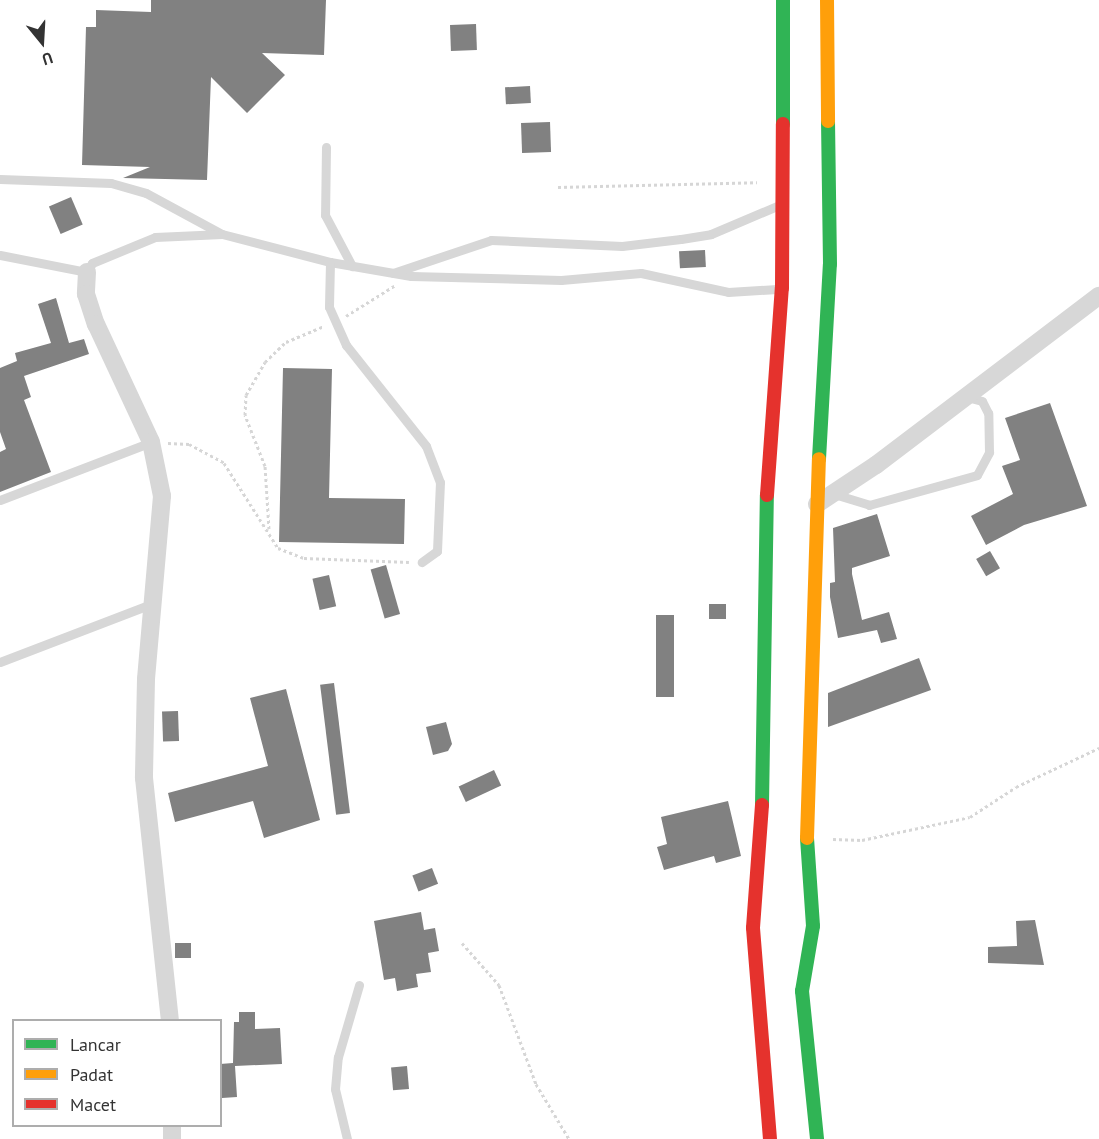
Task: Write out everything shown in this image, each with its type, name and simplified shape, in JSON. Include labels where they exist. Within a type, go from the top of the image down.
[{"type":"highway","points":[[770,1139],[753,928],[762,837],[763,605],[782,288],[783,0]]},
{"type":"highway","points":[[817,1139],[802,991],[813,926],[807,840],[799,608],[824,499],[831,264],[827,0]]},
{"type":"highway","points":[[763,605],[799,608]]},
{"type":"street","points":[[87,272],[86,294],[96,324],[151,442],[162,496],[151,604],[144,778],[170,1019]]},
{"type":"street","points":[[824,499],[967,397],[1099,296]]},
{"type":"lane","points":[[326,147],[324,215],[352,266]]},
{"type":"lane","points":[[0,179],[111,183],[146,193],[222,234],[330,262],[411,276],[549,280],[641,273],[728,292],[782,288]]},
{"type":"lane","points":[[393,273],[491,240],[622,246],[711,234],[783,203]]},
{"type":"lane","points":[[0,255],[87,272],[92,263],[155,237],[222,234]]},
{"type":"lane","points":[[330,262],[329,307],[346,345],[426,446],[440,482],[437,551],[422,562]]},
{"type":"lane","points":[[824,499],[869,505],[977,475],[988,452],[988,413],[982,401],[967,397]]},
{"type":"lane","points":[[0,500],[151,442]]},
{"type":"lane","points":[[0,662],[151,604]]},
{"type":"lane","points":[[347,1139],[335,1089],[338,1057],[359,985]]},
{"type":"path","points":[[558,187],[783,182]]},
{"type":"path","points":[[269,529],[265,466],[245,415],[246,395],[265,362],[286,342],[336,322],[411,276]]},
{"type":"path","points":[[151,442],[189,444],[224,463],[269,529],[278,548],[304,558],[422,562]]},
{"type":"path","points":[[807,840],[862,840],[970,817],[1099,748]]},
{"type":"path","points":[[462,943],[499,985],[536,1084],[568,1139]]},
{"type":"building","points":[[151,0],[326,0],[324,55],[262,53],[285,75],[247,113],[211,77],[207,180],[123,178],[150,167],[82,165],[86,27],[96,27],[96,10],[151,12]]},
{"type":"building","points":[[476,24],[477,50],[451,51],[450,25]]},
{"type":"building","points":[[530,86],[531,103],[506,104],[505,87]]},
{"type":"building","points":[[550,122],[551,152],[522,153],[521,123]]},
{"type":"building","points":[[71,197],[83,225],[61,234],[49,206]]},
{"type":"building","points":[[705,250],[706,267],[680,268],[679,251]]},
{"type":"building","points":[[56,298],[69,343],[84,339],[89,354],[24,376],[31,397],[24,400],[51,472],[0,492],[0,452],[6,449],[0,432],[0,368],[17,361],[15,353],[51,343],[38,304]]},
{"type":"building","points":[[283,368],[332,369],[329,498],[405,499],[404,544],[279,542]]},
{"type":"building","points":[[1050,403],[1087,506],[1024,525],[986,545],[971,516],[1013,494],[1002,466],[1020,460],[1005,418]]},
{"type":"building","points":[[877,514],[890,556],[852,568],[852,574],[862,620],[889,612],[897,639],[881,643],[877,630],[838,638],[830,597],[830,583],[835,582],[833,528]]},
{"type":"building","points":[[990,551],[1000,568],[986,576],[976,559]]},
{"type":"building","points":[[386,565],[400,614],[385,618],[371,569]]},
{"type":"building","points":[[329,575],[336,606],[320,610],[312,579]]},
{"type":"building","points":[[709,604],[726,604],[726,619],[709,619]]},
{"type":"building","points":[[656,615],[674,615],[674,697],[656,697]]},
{"type":"building","points":[[919,658],[931,690],[828,727],[828,693]]},
{"type":"building","points":[[334,683],[350,813],[336,815],[320,685]]},
{"type":"building","points":[[286,689],[320,820],[264,838],[253,801],[175,822],[168,793],[268,766],[250,698]]},
{"type":"building","points":[[178,711],[179,741],[163,742],[162,712]]},
{"type":"building","points":[[446,722],[452,744],[448,751],[433,755],[426,727]]},
{"type":"building","points":[[494,770],[501,785],[466,802],[459,786]]},
{"type":"building","points":[[728,801],[741,856],[716,863],[714,856],[664,870],[657,847],[667,844],[661,817]]},
{"type":"building","points":[[432,868],[438,884],[418,891],[412,876]]},
{"type":"building","points":[[421,912],[424,930],[435,928],[439,951],[428,953],[431,972],[416,974],[418,987],[397,991],[395,978],[384,980],[374,921]]},
{"type":"building","points":[[1035,920],[1044,965],[988,963],[988,947],[1017,946],[1016,921]]},
{"type":"building","points":[[175,943],[191,943],[191,958],[175,958]]},
{"type":"building","points":[[239,1012],[255,1012],[255,1029],[280,1028],[282,1064],[235,1066],[237,1097],[222,1098],[222,1064],[233,1063],[234,1022],[239,1022]]},
{"type":"building","points":[[407,1066],[409,1089],[393,1090],[391,1067]]},
{"type":"traffic: fast","points":[[783,0],[783,124]]},
{"type":"traffic: fast","points":[[819,459],[830,264],[828,121]]},
{"type":"traffic: fast","points":[[762,805],[767,495]]},
{"type":"traffic: fast","points":[[807,838],[813,926],[802,991],[817,1139]]},
{"type":"traffic: slow","points":[[827,0],[828,121]]},
{"type":"traffic: slow","points":[[807,838],[819,459]]},
{"type":"traffic: jam","points":[[767,495],[782,288],[783,124]]},
{"type":"traffic: jam","points":[[762,805],[753,928],[770,1139]]}]
